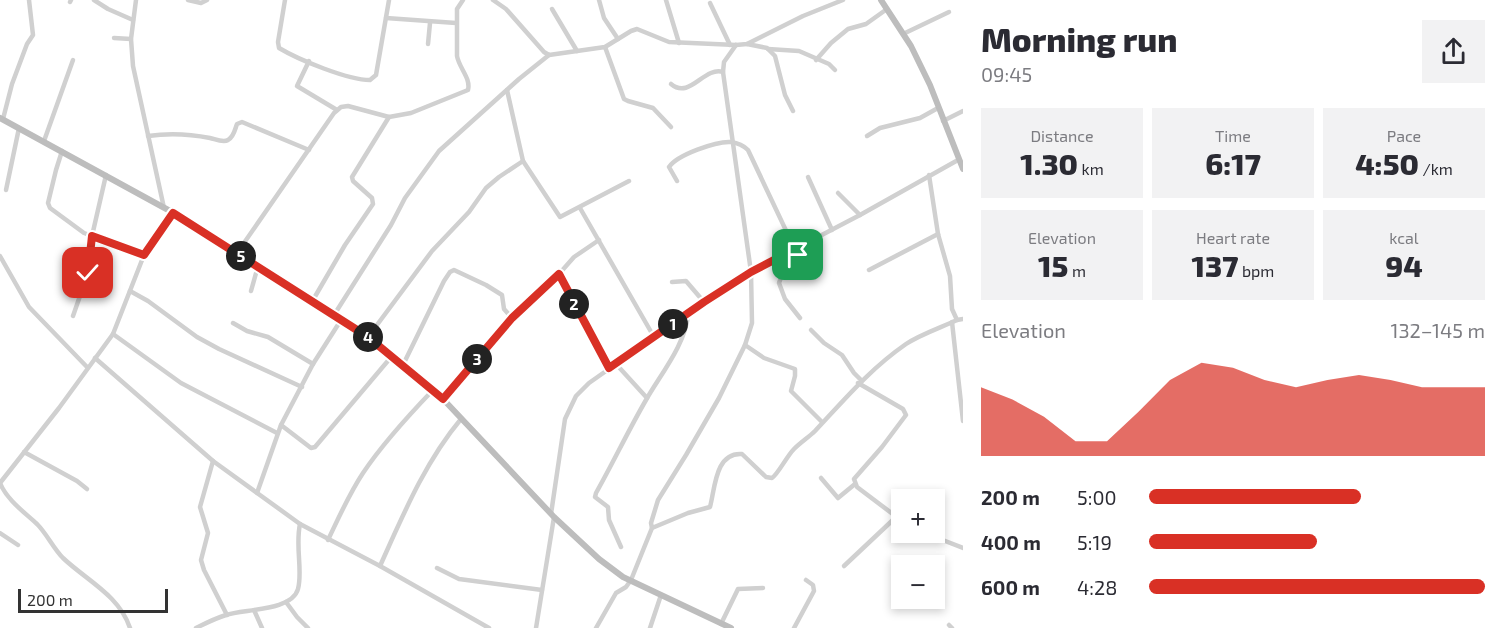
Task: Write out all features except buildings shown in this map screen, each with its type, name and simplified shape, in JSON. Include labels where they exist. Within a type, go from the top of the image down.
[{"type":"street","points":[[29,0],[33,35],[27,44],[12,84],[2,118],[173,213],[368,337],[443,399],[553,516],[599,559],[631,580],[731,628]]},
{"type":"street","points":[[94,0],[133,20]]},
{"type":"street","points":[[136,0],[131,39],[133,66],[164,208]]},
{"type":"street","points":[[188,0],[201,3],[207,0]]},
{"type":"street","points":[[285,0],[278,45],[282,50],[363,80],[374,79],[376,75],[389,0]]},
{"type":"street","points":[[237,253],[341,106],[389,117],[411,113],[468,90],[467,78],[457,57],[457,9],[463,0]]},
{"type":"street","points":[[599,0],[604,18],[618,39]]},
{"type":"street","points":[[666,0],[679,43]]},
{"type":"street","points":[[747,44],[803,16],[843,0]]},
{"type":"street","points":[[880,0],[912,46],[963,169]]},
{"type":"street","points":[[497,1],[549,55]]},
{"type":"street","points":[[710,3],[729,45]]},
{"type":"street","points":[[552,9],[577,51]]},
{"type":"street","points":[[816,60],[848,29],[866,24],[887,9]]},
{"type":"street","points":[[903,34],[949,12]]},
{"type":"street","points":[[386,18],[430,23],[456,23]]},
{"type":"street","points":[[428,44],[430,23]]},
{"type":"street","points":[[334,315],[428,164],[453,138],[549,55],[605,47],[637,29],[669,42],[747,44],[799,51],[829,64],[835,70]]},
{"type":"street","points":[[114,38],[131,39]]},
{"type":"street","points":[[596,628],[616,593],[631,580],[652,528],[651,523],[658,500],[719,398],[745,345],[752,323],[751,272],[723,72],[724,62],[736,45]]},
{"type":"street","points":[[605,47],[624,99],[653,108],[671,127]]},
{"type":"street","points":[[767,48],[776,56],[785,95],[793,111]]},
{"type":"street","points":[[44,141],[73,60]]},
{"type":"street","points":[[309,61],[297,86],[338,110]]},
{"type":"street","points":[[671,84],[675,87],[686,88],[714,71],[723,72]]},
{"type":"street","points":[[507,90],[523,161],[557,215],[564,217],[629,181]]},
{"type":"street","points":[[867,136],[880,128],[920,118],[938,108]]},
{"type":"street","points":[[943,121],[963,111]]},
{"type":"street","points":[[313,300],[345,245],[373,204],[372,198],[352,181],[351,177],[389,117]]},
{"type":"street","points":[[148,136],[179,135],[229,140],[237,124],[242,122],[309,150]]},
{"type":"street","points":[[6,190],[19,128]]},
{"type":"street","points":[[677,182],[669,167],[673,161],[703,148],[731,142],[741,144],[748,150],[795,249],[798,261],[783,272],[779,283],[785,299],[800,318]]},
{"type":"street","points":[[63,151],[48,205],[70,224],[92,236],[144,255]]},
{"type":"street","points":[[536,628],[563,429],[569,407],[582,389],[704,302],[751,272],[958,160]]},
{"type":"street","points":[[368,337],[432,251],[469,212],[486,188],[523,161]]},
{"type":"street","points":[[73,316],[88,273],[92,236],[106,175]]},
{"type":"street","points":[[929,175],[938,234],[950,276],[963,421]]},
{"type":"street","points":[[808,177],[832,230]]},
{"type":"street","points":[[838,193],[860,215]]},
{"type":"street","points":[[580,208],[654,337]]},
{"type":"street","points":[[130,628],[125,615],[110,597],[62,556],[45,531],[2,492],[0,483],[113,334],[144,255],[173,213]]},
{"type":"street","points":[[869,270],[938,234]]},
{"type":"street","points":[[443,399],[512,318],[574,257],[599,240]]},
{"type":"street","points":[[0,256],[29,307],[87,367]]},
{"type":"street","points":[[251,291],[258,266]]},
{"type":"street","points":[[403,365],[444,281],[454,270],[502,295],[505,311],[512,318]]},
{"type":"street","points":[[559,274],[609,368]]},
{"type":"street","points":[[672,282],[686,281],[704,302]]},
{"type":"street","points":[[130,291],[148,301],[197,337],[302,387]]},
{"type":"street","points":[[621,547],[609,520],[608,507],[595,497],[647,398],[670,361],[686,329],[688,314]]},
{"type":"street","points":[[257,494],[277,433],[313,364],[341,320]]},
{"type":"street","points":[[652,528],[688,513],[710,507],[718,474],[729,456],[742,454],[766,477],[772,478],[794,449],[860,382],[909,342],[954,321],[963,320]]},
{"type":"street","points":[[233,323],[247,331],[268,337],[313,364]]},
{"type":"street","points":[[812,330],[824,343],[842,355],[860,382],[903,408],[906,415],[855,477],[855,484],[891,515]]},
{"type":"street","points":[[113,334],[181,383],[277,433]]},
{"type":"street","points":[[745,345],[764,358],[795,369],[791,391],[822,422]]},
{"type":"street","points":[[281,425],[311,448],[315,447],[392,356]]},
{"type":"street","points":[[95,358],[213,461],[300,524],[489,628]]},
{"type":"street","points":[[616,364],[647,398]]},
{"type":"street","points":[[328,540],[363,473],[387,441],[433,390]]},
{"type":"street","points":[[380,566],[424,474],[440,445],[461,419]]},
{"type":"street","points":[[24,452],[77,481],[87,489]]},
{"type":"street","points":[[213,461],[200,507],[208,533],[201,560],[227,615]]},
{"type":"street","points":[[821,478],[838,498],[855,484]]},
{"type":"street","points":[[844,566],[891,522]]},
{"type":"street","points":[[196,628],[227,615],[286,602],[296,594],[298,588],[297,543],[300,524]]},
{"type":"street","points":[[0,533],[18,545]]},
{"type":"street","points":[[945,541],[963,548]]},
{"type":"street","points":[[437,568],[459,579],[542,590]]},
{"type":"street","points":[[794,628],[814,591],[813,585],[806,580]]},
{"type":"street","points":[[721,624],[738,589],[763,588]]},
{"type":"street","points":[[650,628],[661,595]]},
{"type":"street","points":[[286,602],[308,628]]},
{"type":"street","points":[[254,610],[262,628]]},
{"type":"street","points":[[214,620],[217,628]]},
{"type":"route","points":[[88,273],[92,236],[144,255],[173,213],[368,337],[443,399],[512,318],[559,274],[609,368],[751,272],[795,249],[798,255]]}]
